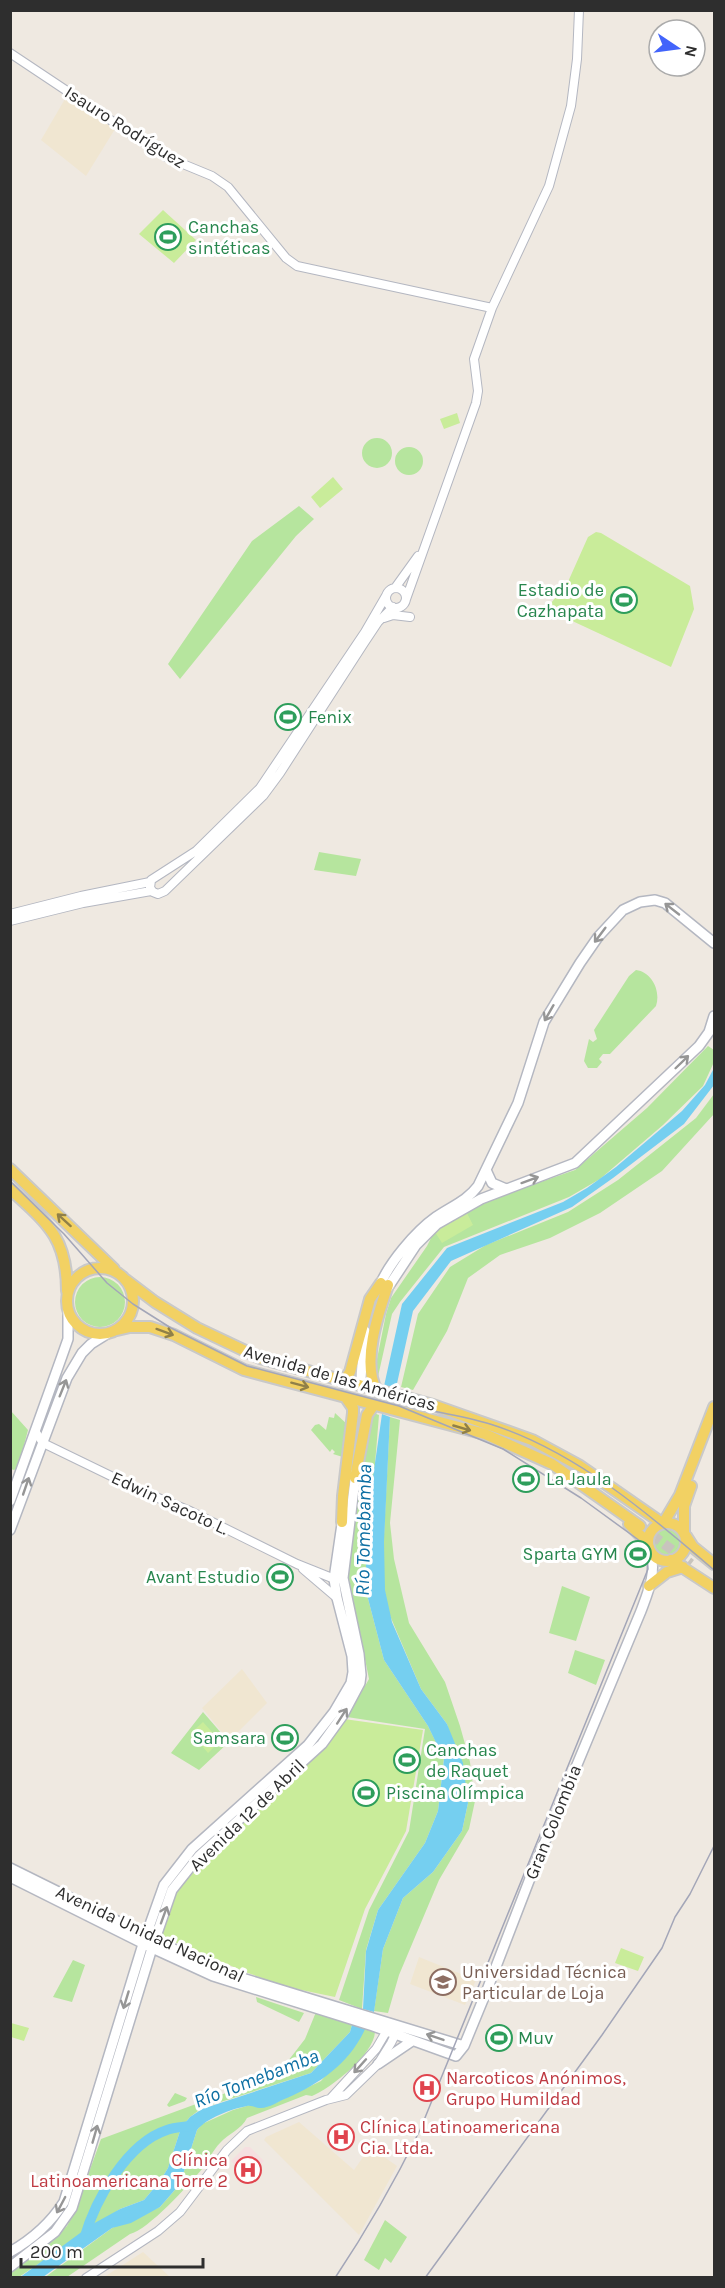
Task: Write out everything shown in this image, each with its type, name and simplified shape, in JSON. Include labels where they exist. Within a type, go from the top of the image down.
[{"type":"main road","points":[[364,1377],[366,1323],[371,1303],[407,1245],[423,1227],[471,1196],[484,1175],[518,1103],[544,1022],[580,963],[612,920],[631,906],[655,900],[664,903],[714,944]]},
{"type":"main road","points":[[343,1382],[350,1372],[370,1299],[427,1233],[437,1224],[489,1195],[575,1163],[699,1046],[709,1032],[714,1016]]},
{"type":"main road","name":"Avenida de las Américas","points":[[10,1169],[122,1277],[176,1316],[246,1352],[343,1382],[464,1414],[532,1440],[580,1466],[635,1505],[665,1520]]},
{"type":"main road","points":[[484,1175],[492,1183],[506,1189]]},
{"type":"main road","points":[[484,1175],[489,1182],[489,1195]]},
{"type":"main road","points":[[10,1189],[52,1228],[58,1240],[67,1273],[68,1311],[68,1339],[10,1501]]},
{"type":"main road","points":[[10,1530],[75,1362],[91,1344],[112,1332],[128,1319],[133,1304],[132,1292],[122,1277],[105,1268],[93,1268],[84,1272],[76,1278],[67,1295]]},
{"type":"main road","points":[[378,1391],[371,1377],[372,1352],[384,1284]]},
{"type":"main road","points":[[68,1311],[76,1325],[91,1334],[112,1332]]},
{"type":"main road","name":"Avenida de las Américas","points":[[112,1332],[137,1326],[157,1329],[240,1368],[346,1398],[368,1407],[400,1411],[484,1434],[552,1464],[643,1524],[590,1481],[551,1457],[532,1440]]},
{"type":"main road","points":[[342,1522],[353,1413],[351,1402],[346,1398]]},
{"type":"main road","points":[[355,1478],[368,1407]]},
{"type":"main road","name":"Avenida 12 de Abril","points":[[10,2267],[55,2232],[72,2208],[164,1885],[192,1849],[308,1744],[334,1712],[351,1683],[352,1656],[337,1598],[342,1522],[368,1407]]},
{"type":"main road","points":[[670,1561],[682,1553],[686,1546],[684,1506],[688,1485],[714,1407]]},
{"type":"main road","points":[[714,1425],[688,1485],[665,1520],[650,1532],[650,1549],[658,1559],[690,1563],[714,1573]]},
{"type":"main road","name":"Avenida de las Américas","points":[[528,1454],[623,1519],[643,1538],[650,1549]]},
{"type":"main road","name":"Avenida 12 de Abril","points":[[10,2252],[44,2228],[54,2218],[64,2202],[149,1942],[172,1890],[199,1856],[314,1752],[343,1715],[360,1683],[361,1675],[339,1581],[355,1478]]},
{"type":"main road","points":[[635,1505],[646,1509],[658,1509],[676,1502]]},
{"type":"main road","points":[[665,1520],[676,1524],[693,1547],[714,1564]]},
{"type":"main road","name":"Gran Colombia","points":[[456,2056],[464,2046],[650,1586],[653,1562],[650,1549]]},
{"type":"main road","name":"Gran Colombia","points":[[650,1586],[670,1561]]},
{"type":"main road","points":[[650,1586],[667,1572],[690,1563]]},
{"type":"main road","points":[[690,1563],[714,1580]]},
{"type":"main road","points":[[690,1563],[714,1588]]},
{"type":"main road","name":"Avenida Unidad Nacional","points":[[10,1868],[149,1942]]},
{"type":"main road","name":"Avenida Unidad Nacional","points":[[10,1877],[149,1942],[216,1970],[387,2028],[464,2046]]},
{"type":"main road","name":"Avenida Unidad Nacional","points":[[387,2028],[412,2041],[456,2056]]},
{"type":"main road","points":[[378,2064],[412,2041]]},
{"type":"street","points":[[10,914],[81,896],[151,886],[160,894],[263,796],[378,622],[393,607],[405,602],[476,403],[478,391],[474,359],[492,308],[549,186],[571,106],[577,59],[579,10]]},
{"type":"street","name":"Isauro Rodríguez","points":[[10,53],[166,157],[212,176],[228,187],[286,258],[297,266],[492,308]]},
{"type":"street","points":[[10,921],[151,886],[159,876],[196,850],[260,788],[387,594],[395,588],[422,550]]},
{"type":"street","points":[[395,588],[403,591],[405,602]]},
{"type":"street","points":[[387,594],[387,602],[393,607]]},
{"type":"street","points":[[378,622],[393,615],[410,617]]},
{"type":"street","points":[[35,1431],[43,1443]]},
{"type":"street","name":"Edwin Sacoto L.","points":[[43,1443],[146,1493],[190,1511],[297,1564],[339,1581]]},
{"type":"street","name":"Edwin Sacoto L.","points":[[297,1564],[337,1598]]},
{"type":"street","points":[[86,2277],[158,2230],[180,2212],[227,2150],[248,2131],[331,2098],[346,2095],[378,2064],[387,2028]]},
{"type":"street","points":[[331,2098],[376,2049],[387,2028]]},
{"type":"shaded area","points":[[65,99],[115,129],[86,176],[41,140]]},
{"type":"shaded area","points":[[242,1669],[267,1703],[229,1741],[202,1708]]},
{"type":"shaded area","name":"Universidad Técnica Particular de Loja","points":[[419,1957],[476,1980],[465,2005],[410,1984]]},
{"type":"shaded area","points":[[299,2122],[354,2170],[370,2147],[397,2166],[359,2235],[264,2140]]},
{"type":"shaded area","name":"Clínica Latinoamericana Torre 2","points":[[245,2147],[250,2147],[264,2161],[249,2179],[231,2161]]},
{"type":"shaded area","points":[[143,2252],[170,2277],[104,2277]]},
{"type":"green space","name":"Canchas sintéticas","points":[[163,210],[196,240],[174,263],[139,234]]},
{"type":"green space","points":[[457,413],[460,423],[444,429],[440,419]]},
{"type":"green space","points":[[377,438],[383,439],[391,447],[391,459],[383,467],[377,468],[371,467],[363,459],[362,453],[363,447],[371,439]]},
{"type":"green space","points":[[409,447],[419,451],[423,461],[419,471],[409,475],[399,471],[395,461],[399,451]]},
{"type":"green space","points":[[333,477],[343,489],[320,508],[311,497]]},
{"type":"green space","points":[[299,506],[314,519],[296,536],[180,679],[168,664],[252,541]]},
{"type":"green space","name":"Estadio de Cazhapata","points":[[596,532],[690,586],[694,609],[671,667],[553,612],[551,603],[567,584],[588,537]]},
{"type":"green space","points":[[319,852],[361,859],[356,876],[314,870]]},
{"type":"green space","points":[[636,970],[647,974],[654,983],[657,994],[656,1006],[610,1054],[603,1054],[599,1059],[602,1062],[597,1068],[588,1068],[584,1061],[589,1039],[593,1042],[597,1039],[594,1030],[629,976]]},
{"type":"green space","points":[[708,1046],[714,1050],[714,1062],[703,1086],[663,1125],[600,1179],[569,1197],[444,1247],[392,1314],[377,1381],[376,1364],[391,1298],[427,1246],[435,1230],[491,1199],[575,1170],[647,1108]]},
{"type":"green space","points":[[714,1094],[714,1114],[662,1171],[600,1213],[550,1238],[500,1255],[468,1278],[447,1331],[413,1390],[401,1387],[418,1314],[450,1267],[486,1245],[568,1212],[618,1180],[696,1118]]},
{"type":"green space","points":[[467,1213],[473,1225],[442,1243],[435,1232]]},
{"type":"green space","points":[[95,1277],[105,1277],[118,1284],[125,1297],[125,1307],[118,1320],[105,1327],[95,1327],[86,1323],[79,1316],[75,1307],[75,1297],[79,1288],[86,1281]]},
{"type":"green space","points":[[11,1411],[28,1430],[18,1468],[14,1470],[11,1469]]},
{"type":"green space","points":[[371,1412],[379,1415],[365,1587],[384,1660],[428,1726],[444,1758],[438,1811],[425,1843],[378,1910],[366,1950],[362,2009],[339,2000],[369,1910],[409,1831],[425,1729],[347,1717],[369,1679],[346,1564]]},
{"type":"green space","points":[[335,1413],[348,1425],[346,1458],[333,1454],[335,1452],[332,1449],[330,1452],[311,1430],[319,1424],[326,1430],[329,1417],[334,1418]]},
{"type":"green space","points":[[390,1417],[400,1420],[390,1523],[394,1559],[409,1623],[445,1682],[460,1726],[470,1762],[475,1801],[469,1829],[439,1880],[399,1975],[388,2013],[374,2011],[383,1949],[403,1898],[433,1872],[462,1831],[468,1803],[447,1724],[421,1689],[388,1611],[382,1574]]},
{"type":"green space","points":[[667,1526],[678,1531],[683,1542],[678,1553],[667,1558],[656,1553],[651,1542],[656,1531]]},
{"type":"green space","points":[[562,1586],[590,1597],[576,1641],[549,1633]]},
{"type":"green space","points":[[575,1650],[605,1660],[596,1685],[568,1673]]},
{"type":"green space","points":[[203,1712],[229,1742],[199,1770],[171,1753]]},
{"type":"green space","points":[[344,1719],[423,1730],[406,1831],[365,1909],[335,1997],[287,1987],[158,1935],[177,1891],[199,1863]]},
{"type":"green space","points":[[203,1722],[220,1741],[208,1753],[191,1733]]},
{"type":"green space","points":[[621,1948],[644,1957],[638,1971],[615,1963]]},
{"type":"green space","points":[[73,1960],[85,1965],[72,2002],[53,1997]]},
{"type":"green space","points":[[256,1997],[304,2013],[299,2022],[257,2002]]},
{"type":"green space","points":[[316,2012],[353,2021],[350,2032],[311,2073],[202,2108],[181,2128],[168,2168],[144,2200],[120,2209],[19,2277],[12,2277],[11,2273],[67,2226],[75,2211],[101,2139],[234,2090],[288,2061],[305,2039]]},
{"type":"green space","points":[[11,2023],[29,2028],[24,2041],[11,2037]]},
{"type":"green space","points":[[367,2026],[375,2031],[368,2050],[351,2069],[330,2086],[312,2096],[306,2095],[247,2118],[217,2146],[202,2169],[178,2196],[147,2224],[67,2277],[44,2278],[112,2228],[160,2207],[180,2184],[197,2130],[202,2124],[250,2105],[273,2104],[321,2081]]},
{"type":"green space","points":[[175,2093],[187,2098],[169,2107],[167,2105]]},
{"type":"green space","points":[[385,2220],[407,2237],[391,2263],[385,2258],[379,2270],[364,2260]]},
{"type":"water","points":[[714,1068],[714,1085],[684,1124],[613,1178],[572,1207],[451,1261],[413,1311],[396,1388],[384,1386],[402,1304],[447,1248],[563,1202],[587,1188],[616,1167],[682,1111],[705,1085]]},
{"type":"water","points":[[382,1414],[390,1417],[384,1542],[385,1590],[392,1622],[421,1689],[447,1724],[463,1763],[468,1803],[462,1831],[433,1872],[403,1898],[383,1949],[374,2012],[363,2009],[366,1951],[378,1910],[425,1843],[438,1811],[444,1759],[428,1726],[384,1660],[365,1587],[369,1505]]},
{"type":"water","points":[[353,2021],[367,2025],[353,2050],[324,2078],[271,2106],[234,2109],[201,2126],[197,2130],[180,2184],[160,2207],[131,2223],[112,2228],[43,2277],[19,2278],[91,2225],[120,2209],[144,2200],[168,2168],[181,2128],[190,2117],[202,2109],[311,2073],[350,2032]]},
{"type":"waterway","points":[[84,2239],[96,2207],[126,2160],[152,2137],[170,2129],[190,2126]]},
{"type":"tunnel","points":[[640,1526],[691,1564]]},
{"type":"tram line","points":[[10,1181],[64,1234],[107,1283],[133,1304],[171,1328],[247,1366],[399,1406],[503,1449],[581,1498],[640,1541],[647,1555],[648,1569],[420,2130],[380,2205],[335,2278]]},
{"type":"tram line","points":[[419,1408],[490,1424],[521,1435],[551,1450],[581,1467],[637,1506],[714,1570]]},
{"type":"tram line","points":[[425,2278],[602,2035],[662,1948],[675,1917],[690,1894],[714,1846]]},
{"type":"place","name":"Canchas sintéticas","points":[[168,237]]},
{"type":"place","name":"Estadio de Cazhapata","points":[[624,600]]},
{"type":"place","name":"Fenix","points":[[288,717]]},
{"type":"place","name":"La Jaula","points":[[526,1479]]},
{"type":"place","name":"Sparta GYM","points":[[638,1554]]},
{"type":"place","name":"Avant Estudio","points":[[280,1577]]},
{"type":"place","name":"Samsara","points":[[285,1738]]},
{"type":"place","name":"Canchas de Raquet","points":[[407,1760]]},
{"type":"place","name":"Piscina Olímpica","points":[[366,1793]]},
{"type":"place","name":"Universidad Técnica Particular de Loja","points":[[443,1982]]},
{"type":"place","name":"Muv","points":[[499,2038]]},
{"type":"place","name":"Narcoticos Anónimos, Grupo Humildad","points":[[427,2088]]},
{"type":"place","name":"Clínica Latinoamericana Cia. Ltda.","points":[[341,2137]]},
{"type":"place","name":"Clínica Latinoamericana Torre 2","points":[[248,2170]]},
{"type":"water label","name":"Río Tomebamba","points":[[363,1530]]},
{"type":"water label","name":"Río Tomebamba","points":[[256,2078]]}]
